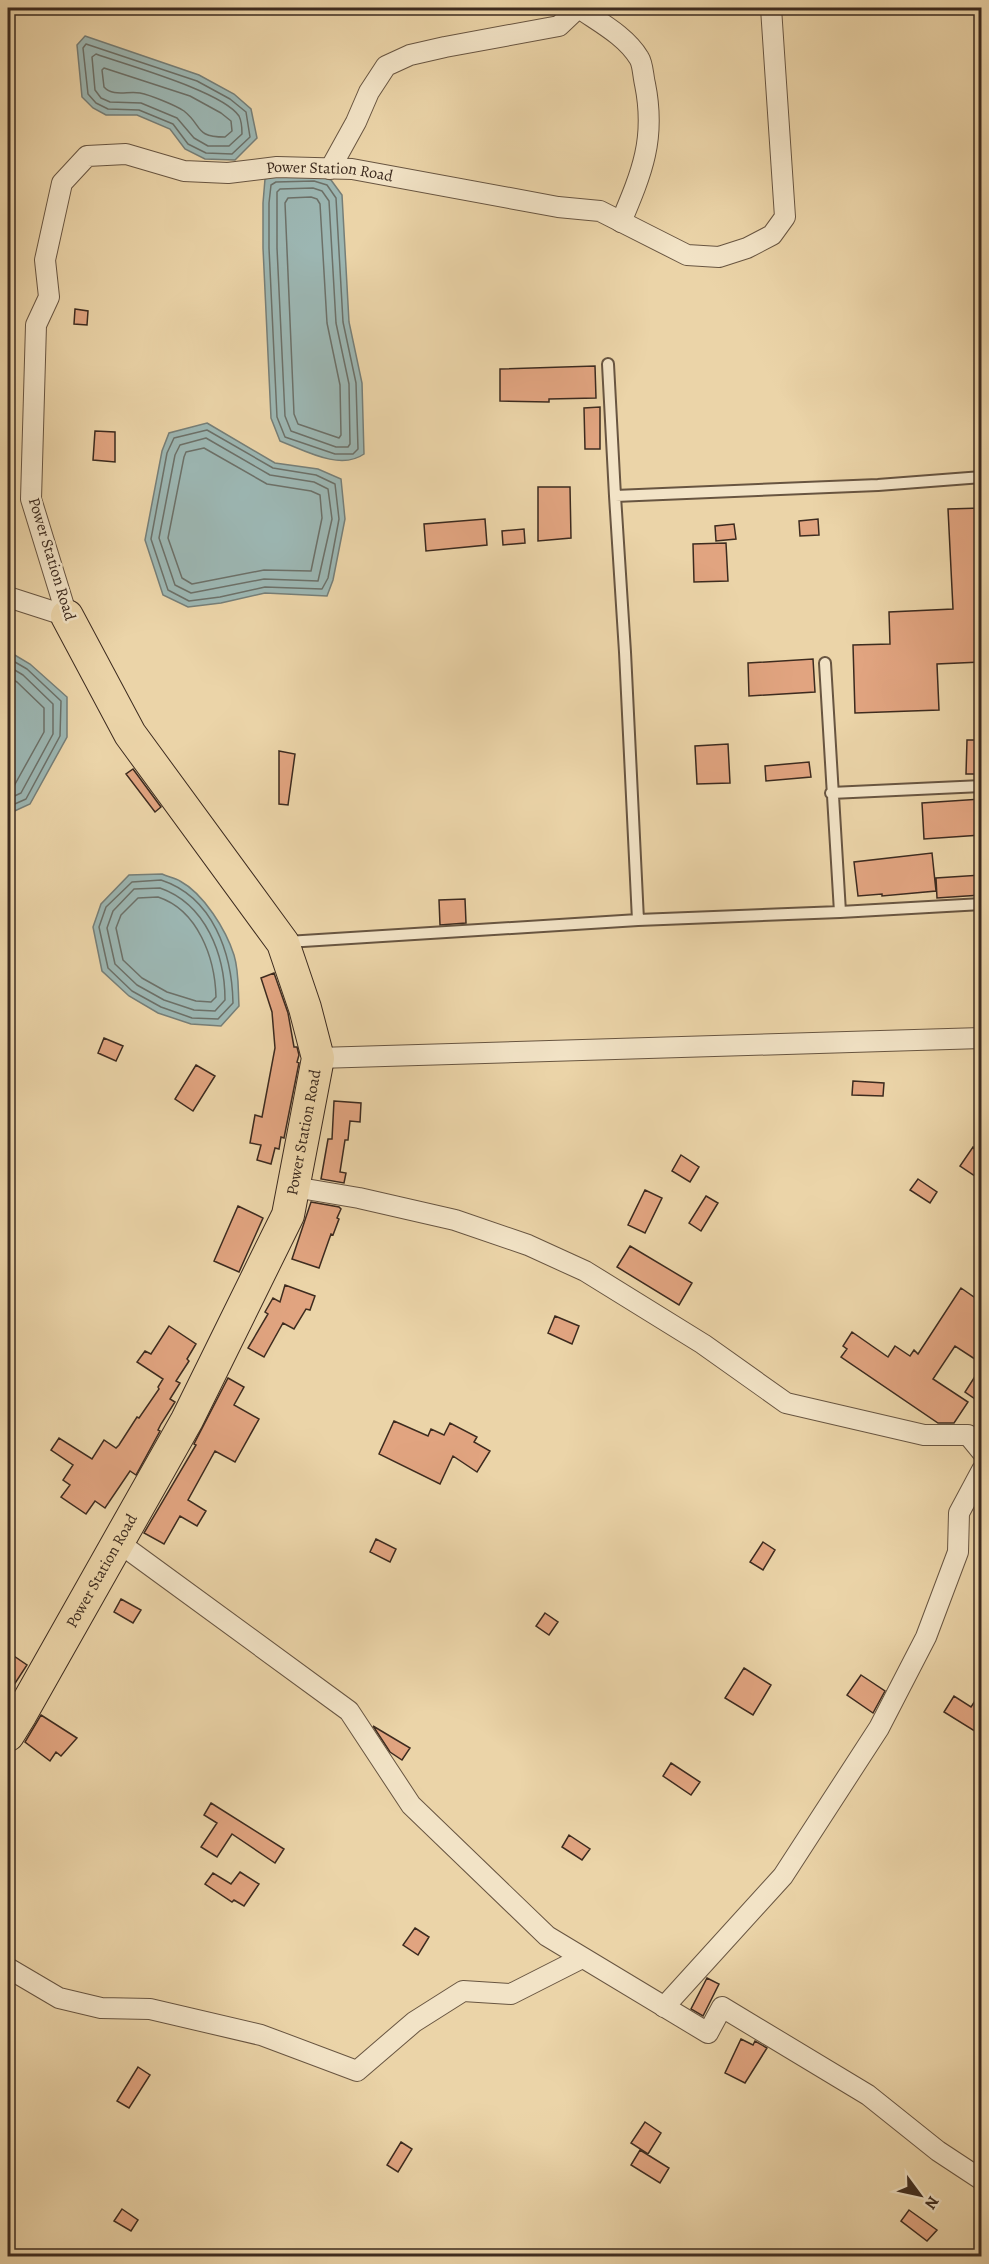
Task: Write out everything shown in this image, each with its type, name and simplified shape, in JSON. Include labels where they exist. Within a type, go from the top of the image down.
[{"type":"main road","name":"Power Station Road","points":[[8,1735],[187,1420],[288,1215],[318,1058],[305,1008],[283,943],[130,734],[67,615]]},
{"type":"street","points":[[330,169],[356,122],[369,92],[386,66],[410,55],[559,26],[579,8],[616,34],[639,58],[645,86],[650,117],[648,148],[621,222]]},
{"type":"street","name":"Power Station Road","points":[[67,615],[31,499],[36,325],[49,297],[45,260],[62,183],[87,156],[126,154],[184,171],[228,173],[277,167],[352,169],[558,207],[600,211],[687,255],[719,257],[747,248],[772,235],[785,216],[771,8]]},
{"type":"street","points":[[8,597],[67,615]]},
{"type":"street","points":[[318,1058],[981,1038]]},
{"type":"street","points":[[294,1187],[359,1198],[454,1220],[528,1245],[595,1277],[703,1344],[786,1403],[924,1435],[968,1435],[981,1452]]},
{"type":"street","points":[[664,2007],[783,1876],[879,1728],[926,1637],[958,1552],[959,1513],[981,1470]]},
{"type":"street","points":[[118,1542],[349,1711],[411,1805],[547,1936],[708,2033],[722,2007],[868,2095],[938,2151],[981,2180]]},
{"type":"street","points":[[8,1968],[59,1998],[101,2008],[150,2009],[261,2035],[357,2071],[414,2022],[463,1991],[511,1994],[582,1958]]},
{"type":"lane","points":[[608,364],[638,920]]},
{"type":"lane","points":[[615,496],[878,485],[981,477]]},
{"type":"lane","points":[[825,663],[840,912]]},
{"type":"lane","points":[[831,792],[981,786]]},
{"type":"lane","points":[[283,943],[638,920],[981,904]]},
{"type":"water","points":[[85,36],[199,75],[234,94],[251,109],[257,138],[235,160],[205,159],[185,149],[170,129],[137,115],[106,115],[93,108],[82,97],[77,45]]},
{"type":"water","points":[[315,175],[331,180],[342,195],[349,322],[362,383],[364,454],[354,459],[333,460],[280,441],[271,418],[263,248],[265,179],[275,176]]},
{"type":"water","points":[[207,423],[275,463],[318,469],[341,479],[345,519],[333,580],[327,596],[265,593],[221,603],[188,607],[163,595],[145,540],[162,451],[169,433]]},
{"type":"water","points":[[8,651],[30,664],[67,697],[67,737],[30,804],[8,814]]},
{"type":"water","points":[[162,874],[189,887],[206,904],[220,924],[234,955],[237,967],[239,1006],[221,1026],[191,1024],[158,1013],[129,996],[102,971],[93,927],[101,904],[129,875]]},
{"type":"building","points":[[75,309],[88,311],[87,325],[74,324]]},
{"type":"building","points":[[595,366],[596,398],[549,399],[549,402],[500,401],[500,369]]},
{"type":"building","points":[[600,407],[600,449],[585,449],[584,408]]},
{"type":"building","points":[[95,431],[115,432],[115,462],[93,460]]},
{"type":"building","points":[[538,487],[570,487],[571,538],[538,541]]},
{"type":"building","points":[[981,508],[981,662],[937,664],[939,710],[855,713],[853,645],[890,644],[889,612],[953,609],[948,509]]},
{"type":"building","points":[[485,519],[487,545],[426,551],[424,524]]},
{"type":"building","points":[[818,519],[819,535],[800,536],[799,521]]},
{"type":"building","points":[[734,524],[736,539],[716,541],[715,526]]},
{"type":"building","points":[[524,529],[525,543],[503,545],[502,531]]},
{"type":"building","points":[[726,543],[728,581],[694,582],[693,544]]},
{"type":"building","points":[[813,659],[815,692],[749,696],[748,663]]},
{"type":"building","points":[[967,740],[981,740],[981,774],[966,774]]},
{"type":"building","points":[[728,744],[730,783],[697,784],[695,746]]},
{"type":"building","points":[[279,751],[295,754],[288,805],[279,804]]},
{"type":"building","points":[[809,762],[811,777],[766,781],[765,766]]},
{"type":"building","points":[[133,769],[161,807],[155,812],[126,774]]},
{"type":"building","points":[[981,799],[981,835],[924,839],[922,803]]},
{"type":"building","points":[[932,853],[936,891],[858,896],[854,862]]},
{"type":"building","points":[[981,875],[981,895],[937,898],[936,878]]},
{"type":"building","points":[[465,899],[466,923],[440,925],[439,900]]},
{"type":"building","points":[[274,973],[288,1013],[299,1063],[284,1138],[281,1137],[279,1149],[275,1148],[271,1164],[257,1160],[261,1145],[250,1143],[255,1115],[262,1117],[275,1048],[272,1012],[261,978]]},
{"type":"building","points":[[104,1038],[123,1046],[116,1061],[98,1053]]},
{"type":"building","points":[[196,1065],[215,1076],[193,1111],[175,1099]]},
{"type":"building","points":[[853,1081],[884,1083],[883,1096],[852,1095]]},
{"type":"building","points":[[334,1101],[361,1103],[360,1122],[350,1121],[348,1140],[345,1140],[340,1172],[346,1173],[344,1183],[321,1179],[328,1139],[332,1139]]},
{"type":"building","points":[[973,1147],[981,1152],[981,1180],[960,1166]]},
{"type":"building","points":[[681,1155],[699,1167],[690,1182],[672,1171]]},
{"type":"building","points":[[918,1179],[937,1192],[930,1203],[910,1190]]},
{"type":"building","points":[[645,1190],[662,1198],[645,1233],[628,1225]]},
{"type":"building","points":[[706,1196],[718,1203],[701,1231],[689,1223]]},
{"type":"building","points":[[311,1202],[341,1209],[319,1268],[292,1259]]},
{"type":"building","points":[[238,1206],[263,1218],[239,1272],[214,1261]]},
{"type":"building","points":[[630,1246],[692,1283],[679,1305],[617,1267]]},
{"type":"building","points":[[285,1285],[315,1296],[310,1310],[306,1309],[294,1329],[283,1323],[264,1357],[248,1348],[268,1314],[265,1312],[273,1298],[280,1302]]},
{"type":"building","points":[[961,1288],[981,1302],[981,1363],[955,1346],[933,1379],[968,1402],[954,1423],[938,1423],[841,1357],[847,1349],[843,1346],[852,1332],[888,1357],[895,1346],[910,1356],[914,1350],[918,1354]]},
{"type":"building","points":[[555,1316],[579,1326],[572,1344],[548,1333]]},
{"type":"building","points":[[169,1326],[196,1344],[187,1359],[189,1361],[176,1381],[180,1383],[170,1399],[175,1402],[161,1424],[158,1430],[160,1431],[136,1475],[130,1471],[105,1508],[95,1501],[86,1514],[61,1497],[70,1485],[63,1480],[73,1465],[51,1450],[59,1438],[92,1459],[104,1440],[116,1448],[119,1445],[159,1389],[163,1379],[137,1362],[145,1351],[151,1354]]},
{"type":"building","points":[[981,1367],[981,1403],[965,1392]]},
{"type":"building","points":[[228,1378],[244,1387],[234,1405],[259,1419],[235,1462],[215,1451],[188,1500],[206,1511],[197,1526],[180,1516],[164,1544],[144,1533],[196,1445],[194,1444]]},
{"type":"building","points":[[394,1421],[428,1436],[431,1429],[444,1435],[450,1423],[477,1437],[474,1442],[490,1451],[477,1472],[453,1456],[440,1484],[379,1454]]},
{"type":"building","points":[[376,1539],[396,1549],[390,1562],[370,1552]]},
{"type":"building","points":[[763,1542],[775,1550],[763,1570],[750,1562]]},
{"type":"building","points":[[121,1599],[141,1610],[133,1623],[114,1612]]},
{"type":"building","points":[[545,1613],[558,1622],[549,1635],[536,1626]]},
{"type":"building","points":[[8,1652],[27,1665],[8,1694]]},
{"type":"building","points":[[744,1668],[771,1685],[753,1715],[725,1698]]},
{"type":"building","points":[[861,1675],[885,1691],[873,1713],[847,1695]]},
{"type":"building","points":[[981,1692],[981,1735],[944,1712],[954,1696],[971,1707]]},
{"type":"building","points":[[41,1715],[77,1738],[61,1756],[56,1752],[50,1761],[25,1742]]},
{"type":"building","points":[[373,1726],[410,1748],[402,1760],[390,1752]]},
{"type":"building","points":[[671,1763],[700,1782],[691,1795],[663,1776]]},
{"type":"building","points":[[211,1803],[284,1849],[275,1863],[232,1834],[217,1857],[201,1847],[217,1823],[204,1815]]},
{"type":"building","points":[[569,1835],[590,1849],[582,1860],[562,1847]]},
{"type":"building","points":[[240,1872],[259,1884],[244,1906],[234,1900],[232,1902],[205,1884],[213,1873],[231,1884]]},
{"type":"building","points":[[415,1928],[429,1937],[418,1955],[403,1945]]},
{"type":"building","points":[[707,1978],[719,1984],[703,2016],[691,2009]]},
{"type":"building","points":[[741,2039],[753,2045],[755,2041],[767,2048],[745,2083],[725,2073]]},
{"type":"building","points":[[138,2067],[150,2075],[129,2108],[117,2101]]},
{"type":"building","points":[[645,2122],[661,2133],[648,2154],[631,2143]]},
{"type":"building","points":[[401,2142],[412,2149],[398,2172],[387,2165]]},
{"type":"building","points":[[640,2150],[669,2168],[660,2183],[631,2165]]},
{"type":"building","points":[[122,2209],[138,2220],[131,2231],[114,2221]]},
{"type":"building","points":[[909,2210],[937,2230],[927,2241],[901,2221]]}]
